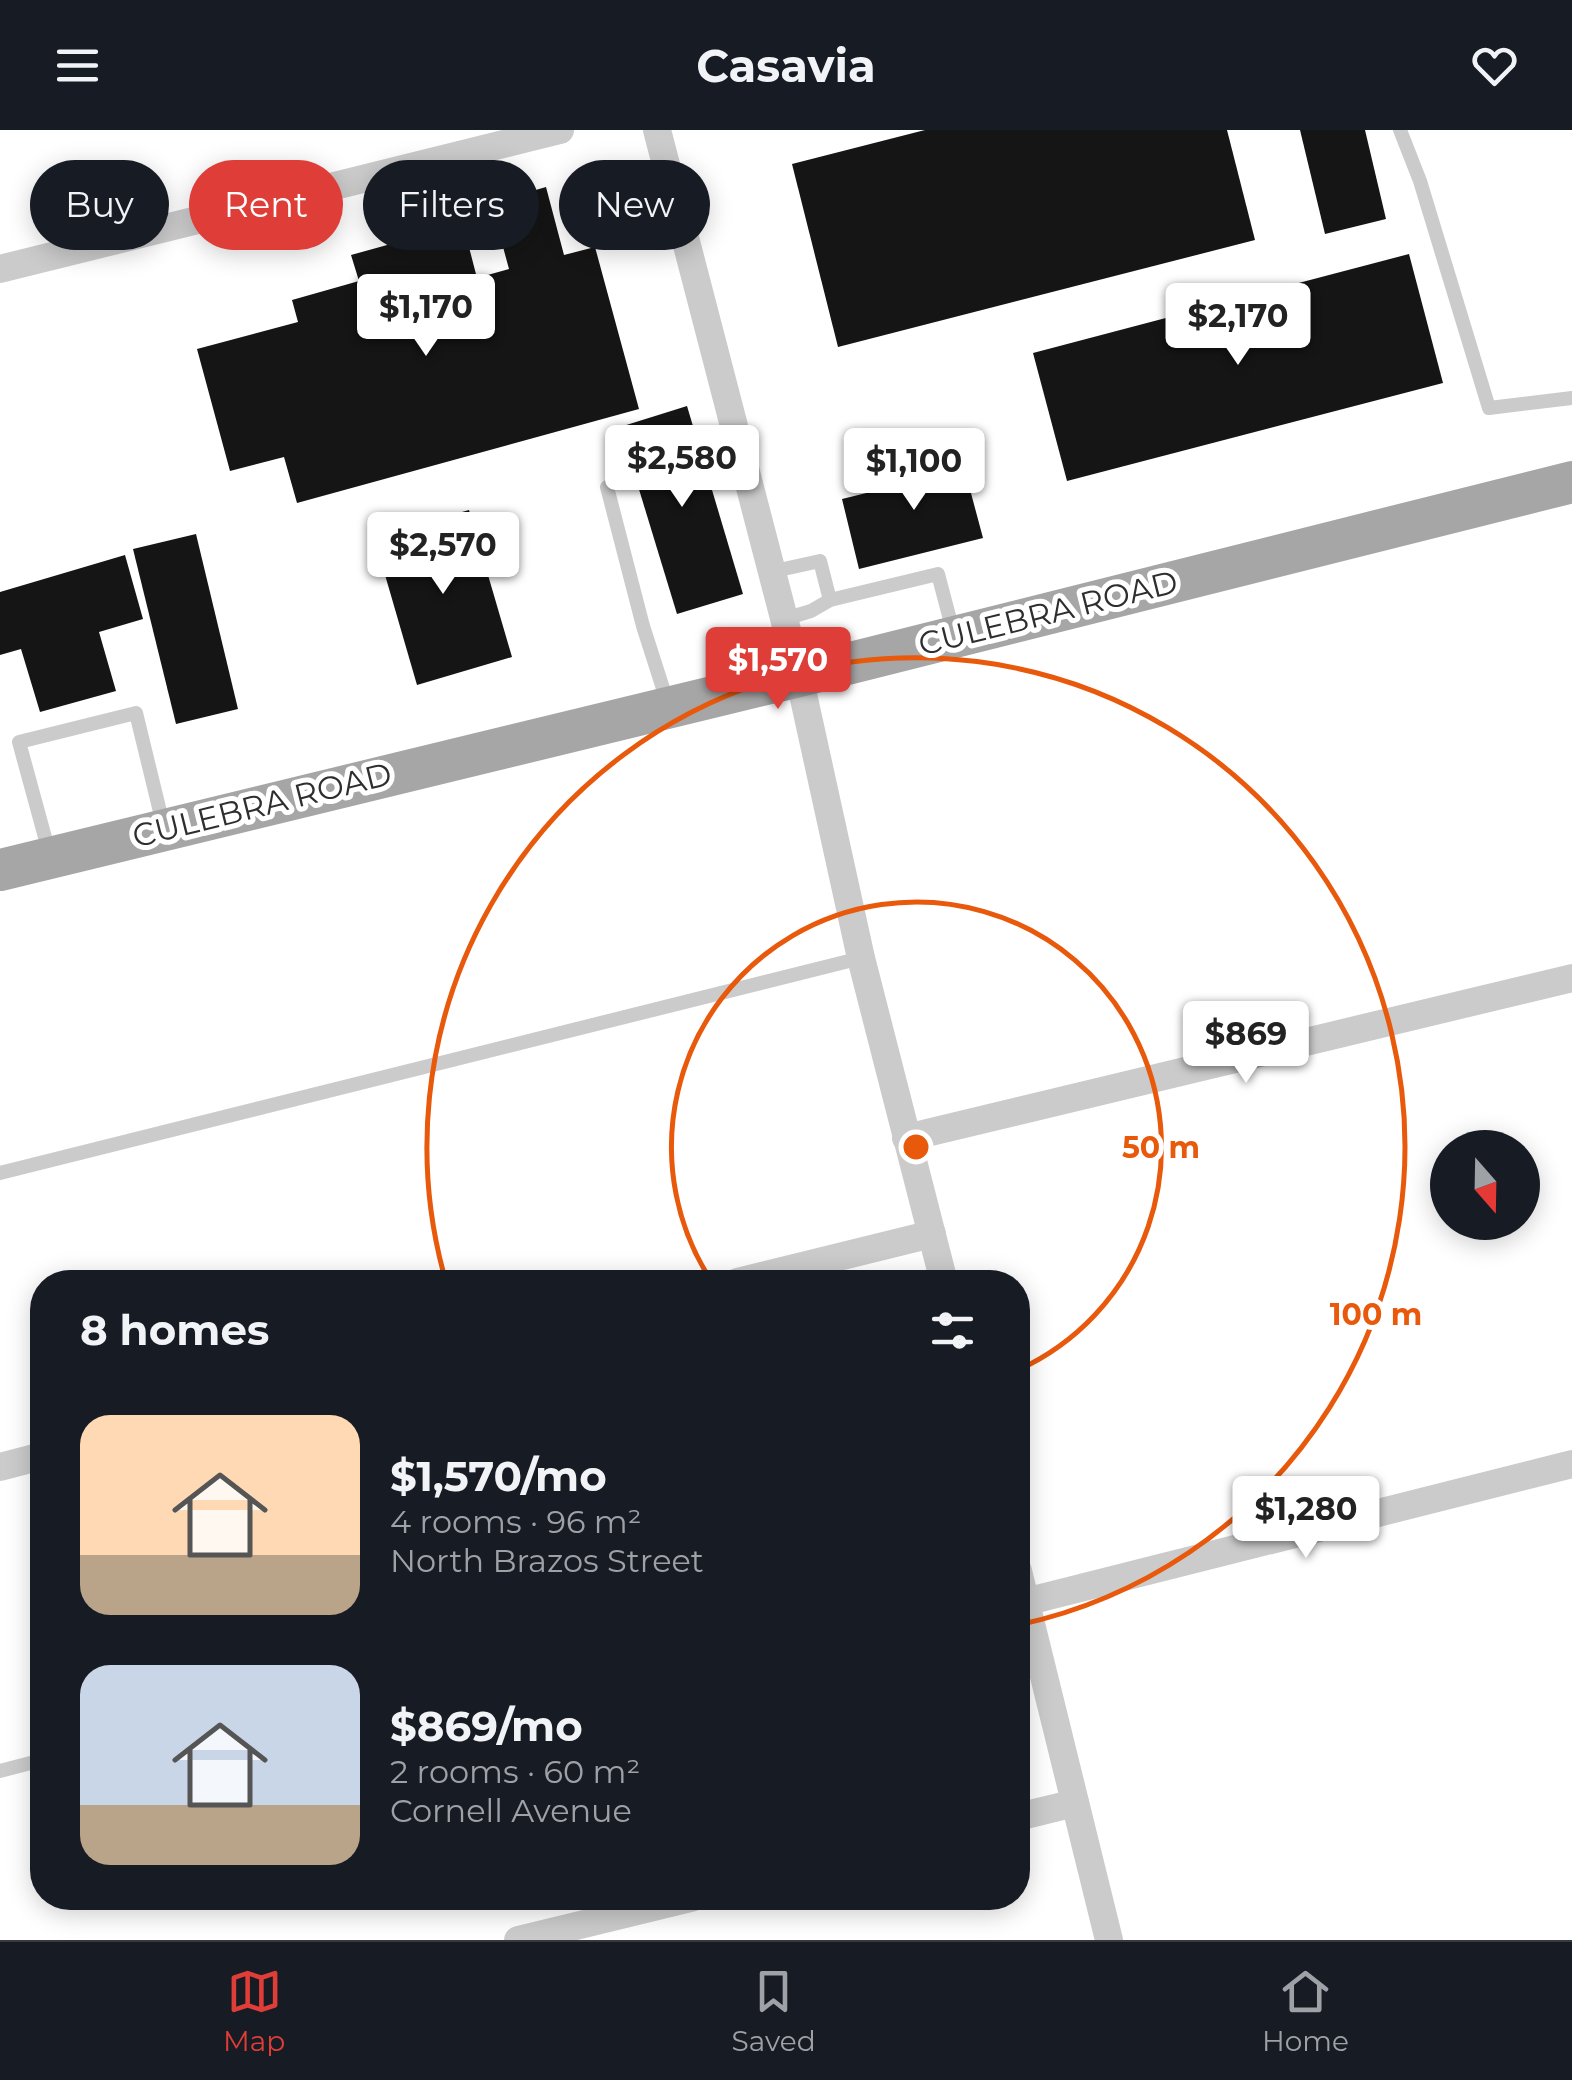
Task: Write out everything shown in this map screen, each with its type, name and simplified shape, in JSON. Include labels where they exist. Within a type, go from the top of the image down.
[{"type":"main road","name":"CULEBRA ROAD","points":[[0,870],[799,676],[1572,482]]},
{"type":"street","points":[[0,269],[560,130]]},
{"type":"street","points":[[657,130],[799,676],[861,958],[941,1270]]},
{"type":"street","points":[[906,1138],[1572,978]]},
{"type":"street","points":[[786,1270],[932,1234]]},
{"type":"street","points":[[0,1467],[30,1459]]},
{"type":"street","points":[[1030,1601],[1572,1464]]},
{"type":"street","points":[[1030,1622],[1109,1940]]},
{"type":"street","points":[[1030,1814],[1075,1803]]},
{"type":"street","points":[[518,1940],[642,1910]]},
{"type":"lane","points":[[1400,130],[1420,181],[1489,408],[1572,398]]},
{"type":"lane","points":[[607,488],[642,626],[668,707]]},
{"type":"lane","points":[[770,572],[820,561],[830,600]]},
{"type":"lane","points":[[784,619],[810,612],[830,600],[938,574],[954,636]]},
{"type":"lane","points":[[51,857],[19,742],[136,713],[164,828]]},
{"type":"lane","points":[[0,1173],[861,958]]},
{"type":"lane","points":[[0,1771],[30,1763]]},
{"type":"building","points":[[925,130],[1227,130],[1255,240],[838,347],[792,164]]},
{"type":"building","points":[[1300,130],[1365,130],[1386,219],[1325,234]]},
{"type":"building","points":[[546,187],[559,250],[564,255],[596,250],[639,409],[297,503],[284,457],[230,471],[197,349],[298,322],[292,300],[359,281],[351,255],[369,250],[470,250],[477,278],[509,269],[504,250],[539,250],[539,189]]},
{"type":"building","points":[[1409,254],[1443,383],[1067,481],[1033,353]]},
{"type":"building","points":[[687,406],[743,594],[677,614],[620,427]]},
{"type":"building","points":[[943,443],[950,470],[964,467],[983,538],[859,569],[842,499],[915,481],[907,452]]},
{"type":"building","points":[[469,510],[512,657],[417,685],[374,537]]},
{"type":"building","points":[[196,534],[238,709],[176,724],[133,549]]},
{"type":"building","points":[[125,555],[143,619],[99,632],[116,691],[40,712],[21,649],[0,655],[0,592]]}]
